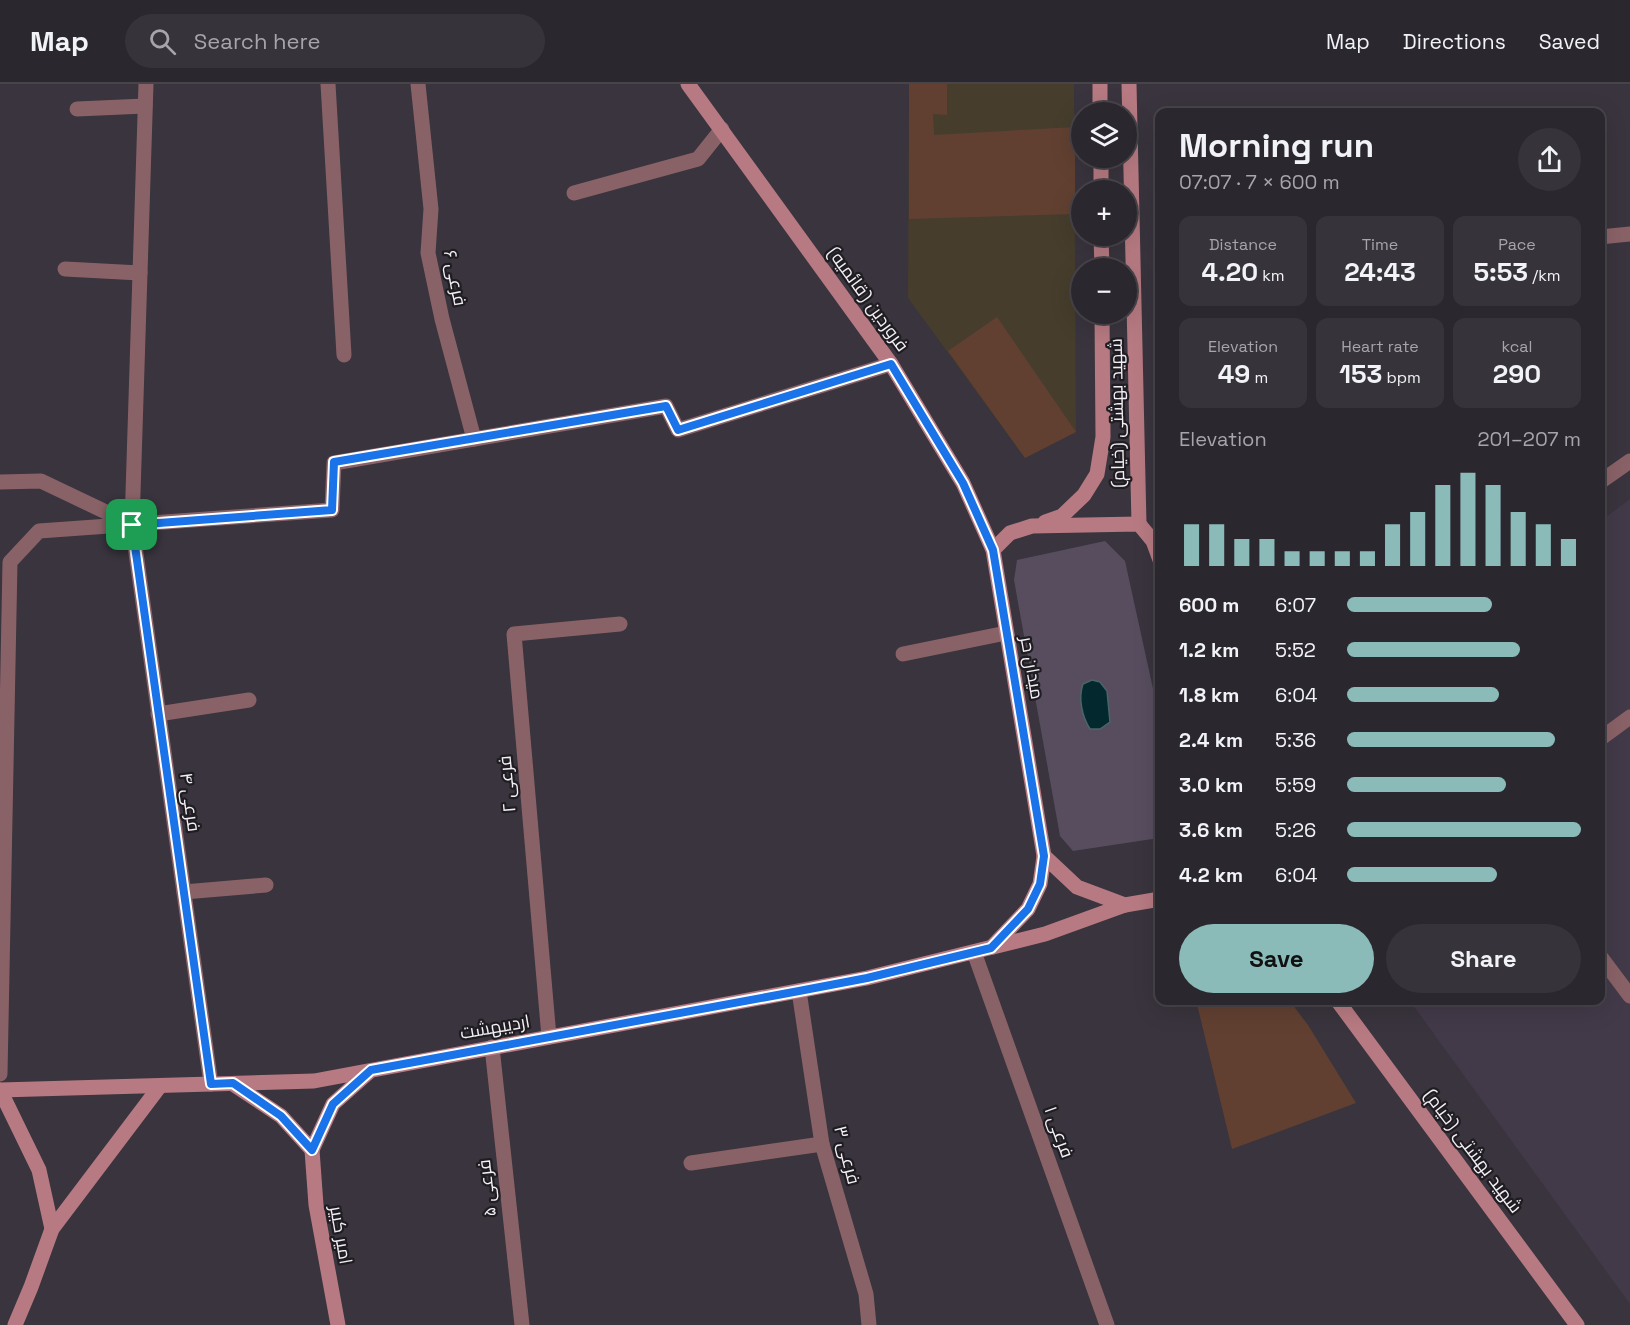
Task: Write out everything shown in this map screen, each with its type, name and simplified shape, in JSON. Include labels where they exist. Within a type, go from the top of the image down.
[{"type":"main road","name":"فروردین (قائمیه)","points":[[688,84],[891,364],[963,483],[993,550]]},
{"type":"main road","points":[[1100,84],[1100,102]]},
{"type":"main road","name":"شهید بهشتی (خیام)","points":[[1129,84],[1139,524]]},
{"type":"main road","name":"شهید بهشتی (خیام)","points":[[1032,526],[1062,516],[1084,495],[1097,474],[1103,437],[1102,324]]},
{"type":"main road","points":[[993,550],[1010,533],[1032,526],[1139,524],[1155,546]]},
{"type":"main road","name":"میدان حر","points":[[991,948],[1028,909],[1040,884],[1044,856],[993,550]]},
{"type":"main road","points":[[1044,856],[1077,888],[1125,905],[1155,900]]},
{"type":"main road","name":"اردیبهشت","points":[[0,1090],[314,1081],[867,978],[1045,934],[1125,905]]},
{"type":"main road","name":"شهید بهشتی (خیام)","points":[[1341,1005],[1578,1325]]},
{"type":"main road","points":[[233,1083],[281,1116],[312,1150],[333,1104],[371,1070]]},
{"type":"main road","points":[[15,1325],[52,1228],[160,1086]]},
{"type":"main road","points":[[0,1090],[39,1170],[52,1228]]},
{"type":"main road","name":"امیر کبیر","points":[[312,1150],[315,1205],[338,1325]]},
{"type":"street","name":"فرعی ۴","points":[[146,84],[132,525],[211,1084]]},
{"type":"street","points":[[328,84],[344,355]]},
{"type":"street","name":"فرعی ۶","points":[[418,84],[431,209],[428,253],[442,319],[474,439]]},
{"type":"street","points":[[77,109],[145,106]]},
{"type":"street","points":[[574,193],[698,159],[722,129]]},
{"type":"street","points":[[1605,236],[1630,234]]},
{"type":"street","points":[[65,269],[140,273]]},
{"type":"street","points":[[0,1074],[3,730],[10,562],[39,531],[332,510],[334,462],[666,406],[678,430],[891,364]]},
{"type":"street","points":[[1605,478],[1630,461]]},
{"type":"street","points":[[0,482],[41,481],[132,525]]},
{"type":"street","name":"فرعی ۲","points":[[549,1037],[514,634],[620,624]]},
{"type":"street","points":[[903,654],[1006,633]]},
{"type":"street","points":[[158,714],[249,700]]},
{"type":"street","points":[[1605,735],[1630,717]]},
{"type":"street","points":[[184,892],[266,885]]},
{"type":"street","name":"فرعی ۱","points":[[974,952],[1107,1325]]},
{"type":"street","points":[[1605,963],[1630,996]]},
{"type":"street","name":"فرعی ۳","points":[[799,991],[822,1144],[866,1294],[869,1325]]},
{"type":"street","name":"فرعی ۵","points":[[492,1047],[522,1325]]},
{"type":"street","points":[[691,1163],[822,1144]]},
{"type":"shaded area","points":[[909,84],[1074,84],[1074,102],[1071,102],[1071,168],[1074,168],[1075,180],[1071,180],[1071,246],[1075,246],[1075,258],[1071,258],[1071,324],[1075,324],[1076,432],[1025,458],[908,298]]},
{"type":"shaded area","points":[[1630,499],[1630,1304],[1413,1005],[1605,1005],[1605,518]]},
{"type":"shaded area","points":[[1105,541],[1125,561],[1155,698],[1155,839],[1073,851],[1060,836],[1014,580],[1017,560]]},
{"type":"water","points":[[1092,680],[1100,682],[1107,691],[1110,722],[1100,729],[1090,729],[1082,707],[1083,684]]},
{"type":"building","points":[[909,84],[947,84],[947,115],[933,114],[934,135],[1071,127],[1071,168],[1075,168],[1075,180],[1071,180],[1071,214],[909,219]]},
{"type":"building","points":[[997,317],[1076,432],[1025,458],[948,351]]},
{"type":"building","points":[[1197,1005],[1293,1005],[1308,1025],[1356,1103],[1232,1149]]},
{"type":"route","points":[[891,364],[963,483],[993,550],[1044,856],[1040,884],[1028,909],[991,948],[867,978],[371,1070],[333,1104],[312,1150],[281,1116],[233,1083],[211,1084],[132,525],[332,510],[334,462],[666,406],[678,430],[891,364]]}]
